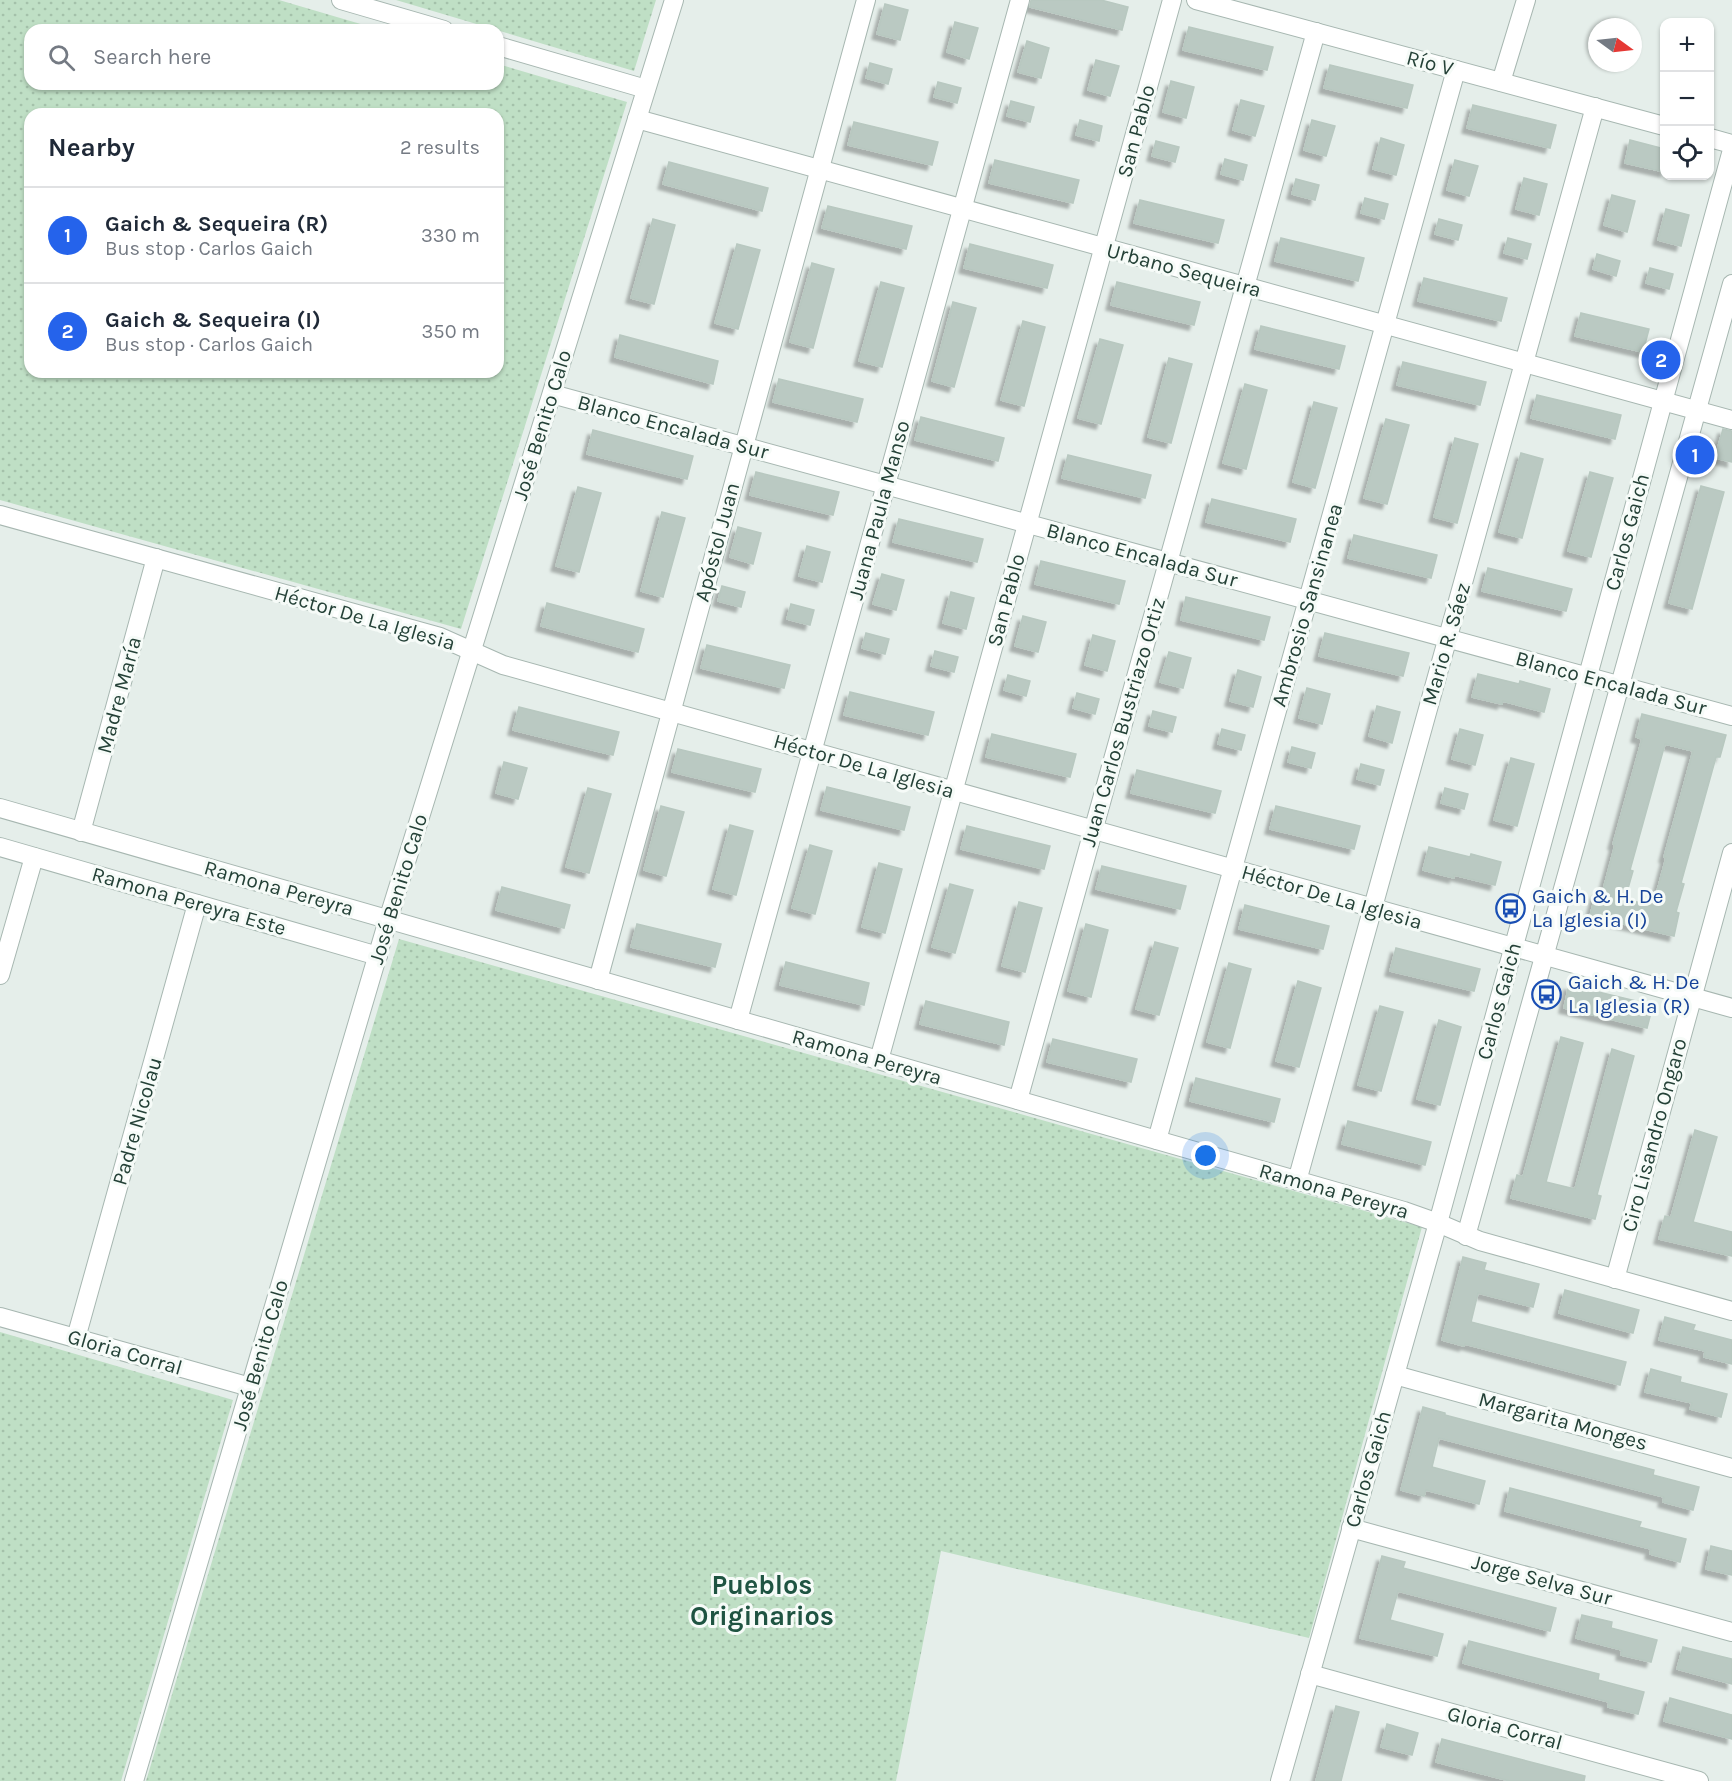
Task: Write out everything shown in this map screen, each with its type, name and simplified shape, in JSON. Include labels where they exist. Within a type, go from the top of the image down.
[{"type":"street","points":[[341,0],[423,24]]},
{"type":"street","name":"José Benito Calo","points":[[134,1781],[388,920],[674,0]]},
{"type":"street","name":"Apóstol Juan","points":[[598,980],[866,0]]},
{"type":"street","name":"Juana Paula Manso","points":[[738,1020],[1020,0]]},
{"type":"street","name":"San Pablo","points":[[879,1060],[1172,0]]},
{"type":"street","name":"Río V","points":[[1196,0],[1239,6],[1316,32],[1660,125]]},
{"type":"street","points":[[1501,82],[1526,0]]},
{"type":"street","name":"Juan Carlos Bustriazo Ortiz","points":[[1018,1100],[1316,32]]},
{"type":"street","points":[[504,48],[646,89]]},
{"type":"street","name":"Ambrosio Sansinanea","points":[[1157,1140],[1456,70]]},
{"type":"street","name":"Mario R. Sáez","points":[[1297,1180],[1595,107]]},
{"type":"street","name":"Urbano Sequeira","points":[[637,119],[1732,420]]},
{"type":"street","points":[[1714,139],[1732,144]]},
{"type":"street","name":"Carlos Gaich","points":[[1280,1781],[1438,1223],[1732,150]]},
{"type":"street","name":"Carlos Gaich","points":[[1466,1236],[1732,284]]},
{"type":"street","name":"Blanco Encalada Sur","points":[[552,394],[1732,716]]},
{"type":"street","name":"Héctor De La Iglesia","points":[[0,515],[440,637],[504,665],[1732,1008]]},
{"type":"street","name":"Madre María","points":[[81,832],[156,558]]},
{"type":"street","name":"Ramona Pereyra","points":[[0,808],[1297,1180],[1438,1223],[1466,1236],[1732,1311]]},
{"type":"street","name":"Ramona Pereyra Este","points":[[0,847],[378,956]]},
{"type":"street","name":"Ciro Lisandro Ongaro","points":[[1615,1279],[1732,853]]},
{"type":"street","points":[[0,975],[34,856]]},
{"type":"street","name":"Padre Nicolau","points":[[76,1338],[197,904]]},
{"type":"street","name":"Gloria Corral","points":[[0,1317],[250,1387]]},
{"type":"street","name":"Margarita Monges","points":[[1395,1375],[1732,1468]]},
{"type":"street","name":"Jorge Selva Sur","points":[[1351,1528],[1732,1632]]},
{"type":"street","name":"Gloria Corral","points":[[1310,1674],[1699,1781]]},
{"type":"green space","points":[[0,0],[279,0],[361,24],[24,24],[24,90],[504,90],[504,66],[627,102],[461,629],[0,500]]},
{"type":"green space","points":[[396,0],[656,0],[634,71],[504,32],[504,24],[476,24]]},
{"type":"green space","points":[[399,939],[1422,1227],[1309,1638],[941,1551],[896,1781],[146,1781]]},
{"type":"green space","points":[[0,1332],[233,1400],[121,1781],[0,1781]]},
{"type":"building","points":[[1031,0],[1101,0],[1128,7],[1122,30],[1030,7]]},
{"type":"building","points":[[885,4],[908,10],[900,40],[877,34]]},
{"type":"building","points":[[955,22],[978,28],[969,59],[947,52]]},
{"type":"building","points":[[1189,27],[1273,47],[1267,70],[1183,50]]},
{"type":"building","points":[[1027,41],[1049,48],[1041,78],[1018,72]]},
{"type":"building","points":[[1096,60],[1119,66],[1110,96],[1088,90]]},
{"type":"building","points":[[870,63],[892,69],[888,84],[866,78]]},
{"type":"building","points":[[1330,65],[1413,85],[1407,108],[1324,88]]},
{"type":"building","points":[[1171,81],[1194,87],[1186,118],[1163,112]]},
{"type":"building","points":[[938,82],[961,88],[957,103],[934,97]]},
{"type":"building","points":[[1241,100],[1264,106],[1255,136],[1233,130]]},
{"type":"building","points":[[1011,101],[1034,107],[1030,122],[1007,116]]},
{"type":"building","points":[[1473,105],[1556,125],[1550,148],[1467,128]]},
{"type":"building","points":[[1080,120],[1102,126],[1099,141],[1076,135]]},
{"type":"building","points":[[1312,120],[1335,126],[1326,156],[1304,150]]},
{"type":"building","points":[[854,122],[938,142],[932,165],[848,145]]},
{"type":"building","points":[[1381,138],[1404,145],[1396,175],[1373,169]]},
{"type":"building","points":[[1630,140],[1660,148],[1660,171],[1625,163]]},
{"type":"building","points":[[1156,141],[1179,147],[1175,162],[1152,156]]},
{"type":"building","points":[[1225,159],[1247,165],[1243,180],[1221,174]]},
{"type":"building","points":[[995,160],[1079,180],[1073,203],[989,183]]},
{"type":"building","points":[[1455,160],[1478,166],[1469,196],[1447,190]]},
{"type":"building","points":[[669,162],[768,188],[762,211],[663,184]]},
{"type":"building","points":[[1524,178],[1547,184],[1539,215],[1516,209]]},
{"type":"building","points":[[1296,179],[1319,185],[1315,200],[1292,194]]},
{"type":"building","points":[[1612,195],[1635,201],[1627,232],[1604,225]]},
{"type":"building","points":[[1365,198],[1388,204],[1384,219],[1361,213]]},
{"type":"building","points":[[1140,200],[1224,220],[1218,243],[1134,223]]},
{"type":"building","points":[[828,206],[912,226],[906,249],[822,228]]},
{"type":"building","points":[[1666,209],[1689,215],[1681,246],[1658,240]]},
{"type":"building","points":[[653,219],[675,225],[654,304],[631,298]]},
{"type":"building","points":[[1439,219],[1462,225],[1458,240],[1435,234]]},
{"type":"building","points":[[1281,238],[1364,258],[1358,281],[1275,261]]},
{"type":"building","points":[[1508,238],[1531,244],[1527,259],[1504,253]]},
{"type":"building","points":[[737,244],[760,250],[738,329],[715,323]]},
{"type":"building","points":[[970,244],[1053,265],[1047,288],[964,268]]},
{"type":"building","points":[[1597,254],[1620,261],[1616,276],[1593,269]]},
{"type":"building","points":[[812,263],[834,269],[813,348],[790,342]]},
{"type":"building","points":[[1650,268],[1673,274],[1669,289],[1646,283]]},
{"type":"building","points":[[1424,278],[1507,298],[1501,321],[1418,301]]},
{"type":"building","points":[[881,282],[904,288],[882,367],[859,361]]},
{"type":"building","points":[[1117,282],[1200,302],[1194,325],[1111,305]]},
{"type":"building","points":[[953,302],[976,308],[954,387],[932,381]]},
{"type":"building","points":[[1581,313],[1649,329],[1643,352],[1575,336]]},
{"type":"building","points":[[1023,321],[1045,327],[1024,406],[1001,400]]},
{"type":"building","points":[[1261,326],[1345,346],[1339,369],[1255,349]]},
{"type":"building","points":[[620,335],[718,361],[713,384],[615,357]]},
{"type":"building","points":[[1100,339],[1123,345],[1101,424],[1078,418]]},
{"type":"building","points":[[1169,358],[1192,364],[1171,443],[1148,437]]},
{"type":"building","points":[[1403,362],[1486,382],[1480,405],[1397,385]]},
{"type":"building","points":[[779,379],[863,399],[857,422],[773,402]]},
{"type":"building","points":[[1245,384],[1267,390],[1246,469],[1223,463]]},
{"type":"building","points":[[1537,395],[1621,415],[1615,439],[1531,418]]},
{"type":"building","points":[[1314,402],[1337,408],[1315,488],[1293,482]]},
{"type":"building","points":[[921,417],[1004,438],[998,461],[915,440]]},
{"type":"building","points":[[1386,419],[1409,425],[1387,504],[1364,498]]},
{"type":"building","points":[[1723,429],[1732,431],[1732,462],[1715,458]]},
{"type":"building","points":[[593,430],[693,456],[687,479],[587,454]]},
{"type":"building","points":[[1455,438],[1478,444],[1457,523],[1434,517]]},
{"type":"building","points":[[1521,453],[1543,459],[1522,538],[1499,532]]},
{"type":"building","points":[[1068,455],[1151,475],[1145,498],[1062,478]]},
{"type":"building","points":[[756,472],[839,492],[833,515],[750,495]]},
{"type":"building","points":[[1590,472],[1613,478],[1591,557],[1568,551]]},
{"type":"building","points":[[1701,486],[1724,492],[1692,609],[1669,603]]},
{"type":"building","points":[[578,487],[601,493],[579,572],[556,566]]},
{"type":"building","points":[[1212,499],[1296,519],[1290,542],[1206,522]]},
{"type":"building","points":[[662,512],[685,518],[663,597],[641,591]]},
{"type":"building","points":[[899,519],[983,539],[977,562],[893,542]]},
{"type":"building","points":[[738,527],[761,533],[753,564],[730,557]]},
{"type":"building","points":[[1354,535],[1437,555],[1431,578],[1348,558]]},
{"type":"building","points":[[807,546],[830,552],[822,582],[799,576]]},
{"type":"building","points":[[1041,561],[1125,581],[1119,604],[1035,584]]},
{"type":"building","points":[[1488,568],[1572,589],[1566,611],[1482,591]]},
{"type":"building","points":[[882,574],[904,580],[896,610],[873,604]]},
{"type":"building","points":[[722,586],[745,592],[741,607],[718,601]]},
{"type":"building","points":[[951,592],[974,598],[966,629],[943,623]]},
{"type":"building","points":[[1186,597],[1270,617],[1264,640],[1181,620]]},
{"type":"building","points":[[547,603],[644,629],[638,652],[541,626]]},
{"type":"building","points":[[791,604],[814,610],[810,625],[787,619]]},
{"type":"building","points":[[1023,616],[1046,622],[1038,652],[1015,646]]},
{"type":"building","points":[[866,633],[889,639],[885,654],[862,648]]},
{"type":"building","points":[[1325,633],[1409,653],[1403,676],[1319,656]]},
{"type":"building","points":[[1093,635],[1115,641],[1107,671],[1085,665]]},
{"type":"building","points":[[707,645],[790,665],[784,688],[701,668]]},
{"type":"building","points":[[935,651],[958,657],[954,672],[931,666]]},
{"type":"building","points":[[1169,652],[1191,658],[1183,688],[1160,682]]},
{"type":"building","points":[[1238,670],[1261,677],[1253,707],[1230,701]]},
{"type":"building","points":[[1478,674],[1550,689],[1544,712],[1503,701],[1502,704],[1472,697]]},
{"type":"building","points":[[1008,675],[1030,681],[1026,696],[1004,690]]},
{"type":"building","points":[[1307,688],[1330,694],[1322,724],[1299,718]]},
{"type":"building","points":[[850,692],[934,712],[928,735],[844,715]]},
{"type":"building","points":[[1077,693],[1099,699],[1095,714],[1073,708]]},
{"type":"building","points":[[1377,706],[1400,712],[1392,743],[1369,736]]},
{"type":"building","points":[[519,707],[619,732],[613,755],[513,730]]},
{"type":"building","points":[[1153,711],[1176,717],[1172,732],[1149,726]]},
{"type":"building","points":[[1642,714],[1726,735],[1720,757],[1716,757],[1681,883],[1684,884],[1676,912],[1679,913],[1674,936],[1590,916],[1596,893],[1602,894],[1615,845],[1613,844],[1642,739],[1636,737]],"holes":[[[1665,744],[1693,751],[1653,906],[1625,899],[1633,871],[1630,870]]]},
{"type":"building","points":[[1222,729],[1245,735],[1241,750],[1218,744]]},
{"type":"building","points":[[1460,729],[1483,735],[1475,765],[1452,759]]},
{"type":"building","points":[[992,734],[1076,754],[1070,777],[986,757]]},
{"type":"building","points":[[1292,747],[1315,753],[1311,768],[1288,762]]},
{"type":"building","points":[[678,749],[761,769],[755,792],[672,772]]},
{"type":"building","points":[[1511,758],[1534,764],[1517,826],[1494,820]]},
{"type":"building","points":[[504,762],[527,768],[518,799],[496,793]]},
{"type":"building","points":[[1361,764],[1384,770],[1380,785],[1357,779]]},
{"type":"building","points":[[1137,770],[1221,791],[1215,813],[1131,793]]},
{"type":"building","points":[[827,787],[910,807],[904,830],[821,810]]},
{"type":"building","points":[[588,788],[611,794],[589,873],[566,867]]},
{"type":"building","points":[[1445,788],[1468,794],[1464,809],[1441,803]]},
{"type":"building","points":[[661,806],[684,812],[666,876],[644,870]]},
{"type":"building","points":[[1276,806],[1360,826],[1354,849],[1270,829]]},
{"type":"building","points":[[730,825],[753,831],[736,895],[713,889]]},
{"type":"building","points":[[967,826],[1050,846],[1044,869],[961,849]]},
{"type":"building","points":[[810,845],[832,851],[815,914],[792,908]]},
{"type":"building","points":[[1429,847],[1501,862],[1495,885],[1423,870]]},
{"type":"building","points":[[879,863],[902,869],[885,933],[862,927]]},
{"type":"building","points":[[1102,866],[1186,886],[1180,909],[1096,889]]},
{"type":"building","points":[[950,884],[973,890],[955,953],[932,947]]},
{"type":"building","points":[[502,887],[570,905],[564,928],[496,910]]},
{"type":"building","points":[[1019,902],[1042,908],[1025,972],[1002,966]]},
{"type":"building","points":[[1245,905],[1329,926],[1323,949],[1239,929]]},
{"type":"building","points":[[637,924],[721,944],[715,967],[631,947]]},
{"type":"building","points":[[1086,924],[1108,930],[1091,997],[1068,991]]},
{"type":"building","points":[[1155,942],[1178,948],[1159,1015],[1136,1009]]},
{"type":"building","points":[[1396,948],[1480,969],[1474,991],[1390,971]]},
{"type":"building","points":[[786,962],[869,983],[864,1005],[780,985]]},
{"type":"building","points":[[1229,963],[1251,969],[1230,1048],[1207,1042]]},
{"type":"building","points":[[1298,981],[1321,988],[1299,1067],[1276,1061]]},
{"type":"building","points":[[1569,985],[1653,1005],[1647,1028],[1564,1008]]},
{"type":"building","points":[[926,1001],[1009,1022],[1004,1045],[920,1024]]},
{"type":"building","points":[[1380,1006],[1403,1012],[1381,1091],[1358,1085]]},
{"type":"building","points":[[1439,1020],[1461,1027],[1440,1105],[1417,1099]]},
{"type":"building","points":[[1561,1037],[1583,1043],[1546,1182],[1575,1189],[1612,1049],[1634,1056],[1597,1195],[1601,1196],[1595,1219],[1511,1198],[1517,1175],[1523,1177]]},
{"type":"building","points":[[1053,1039],[1137,1059],[1131,1082],[1047,1062]]},
{"type":"building","points":[[1196,1078],[1280,1099],[1274,1122],[1190,1101]]},
{"type":"building","points":[[1348,1121],[1431,1142],[1425,1165],[1342,1144]]},
{"type":"building","points":[[1695,1130],[1717,1137],[1693,1222],[1732,1232],[1732,1256],[1659,1239],[1665,1216],[1671,1217]]},
{"type":"building","points":[[1463,1257],[1486,1263],[1484,1270],[1539,1284],[1533,1307],[1478,1293],[1471,1322],[1626,1362],[1620,1385],[1442,1340]]},
{"type":"building","points":[[1565,1290],[1639,1310],[1633,1333],[1559,1313]]},
{"type":"building","points":[[1665,1317],[1695,1325],[1693,1330],[1732,1340],[1732,1364],[1704,1357],[1705,1351],[1659,1340]]},
{"type":"building","points":[[1651,1369],[1681,1377],[1680,1382],[1727,1394],[1721,1417],[1690,1409],[1692,1403],[1645,1392]]},
{"type":"building","points":[[1423,1407],[1445,1413],[1445,1415],[1654,1470],[1653,1475],[1699,1487],[1693,1510],[1663,1502],[1664,1497],[1439,1438],[1432,1467],[1485,1481],[1479,1504],[1426,1490],[1424,1496],[1401,1490]]},
{"type":"building","points":[[1510,1488],[1641,1522],[1639,1527],[1686,1539],[1680,1562],[1650,1554],[1651,1549],[1505,1511]]},
{"type":"building","points":[[1711,1546],[1732,1551],[1732,1575],[1706,1569]]},
{"type":"building","points":[[1382,1556],[1405,1562],[1403,1568],[1556,1608],[1550,1631],[1398,1591],[1390,1620],[1443,1634],[1437,1656],[1360,1638]]},
{"type":"building","points":[[1582,1615],[1612,1622],[1611,1628],[1657,1640],[1651,1662],[1621,1655],[1622,1650],[1576,1638]]},
{"type":"building","points":[[1469,1641],[1599,1674],[1598,1680],[1644,1692],[1638,1714],[1608,1707],[1609,1702],[1463,1663]]},
{"type":"building","points":[[1683,1647],[1732,1659],[1732,1684],[1677,1669]]},
{"type":"building","points":[[1670,1698],[1732,1715],[1732,1739],[1664,1721]]},
{"type":"building","points":[[1336,1706],[1359,1712],[1341,1781],[1316,1781]]},
{"type":"building","points":[[1387,1724],[1418,1733],[1412,1755],[1381,1747]]},
{"type":"building","points":[[1442,1739],[1585,1776],[1584,1781],[1510,1781],[1436,1762]]},
{"type":"place","name":"Gaich & Sequeira (I)","points":[[1661,360]]},
{"type":"place","name":"Gaich & Sequeira (R)","points":[[1695,455]]},
{"type":"place","name":"Gaich & H. De La Iglesia (I)","points":[[1511,908]]},
{"type":"place","name":"Gaich & H. De La Iglesia (R)","points":[[1547,994]]},
{"type":"district","name":"Pueblos Originarios","points":[[762,1600]]}]
